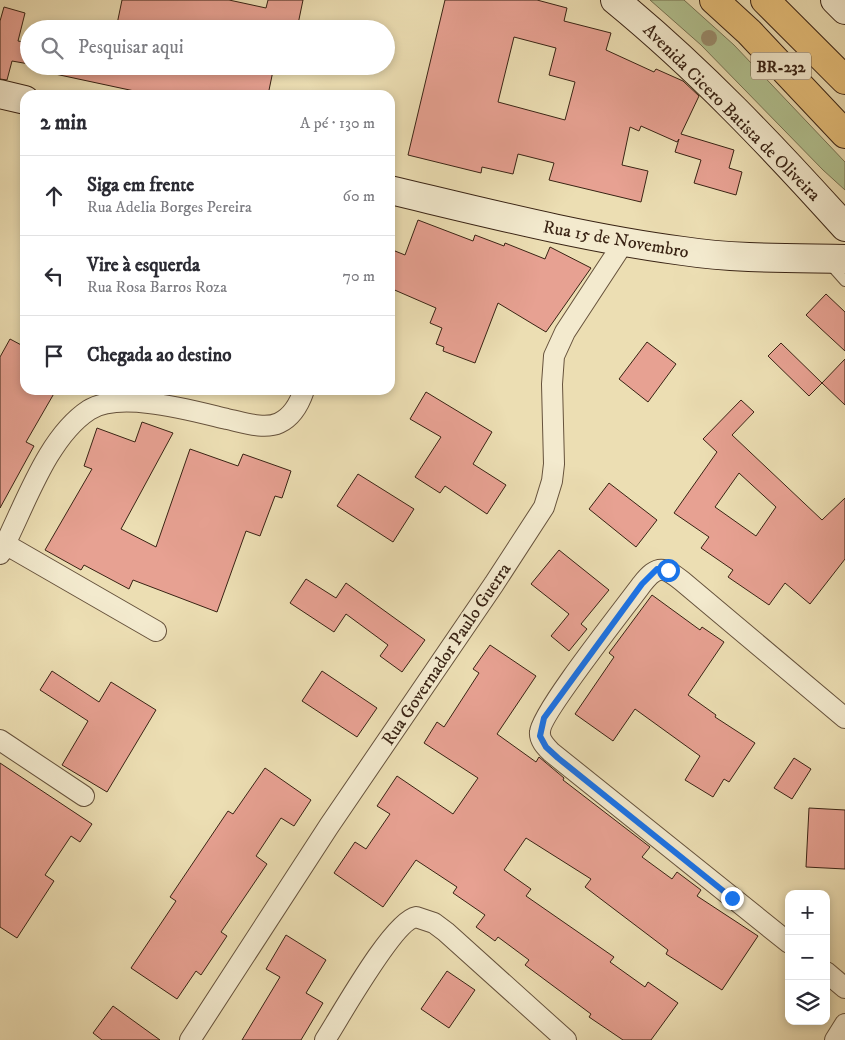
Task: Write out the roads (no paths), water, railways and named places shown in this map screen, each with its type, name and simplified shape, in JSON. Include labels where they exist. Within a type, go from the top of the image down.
[{"type":"highway","name":"BR-232","points":[[714,0],[749,32],[845,134]]},
{"type":"highway","name":"BR-232","points":[[765,0],[845,80]]},
{"type":"main road","name":"Avenida Cicero Batista de Oliveira","points":[[616,0],[783,158],[845,227]]},
{"type":"main road","points":[[835,0],[845,10]]},
{"type":"main road","points":[[0,94],[20,99]]},
{"type":"main road","name":"Rua 15 de Novembro","points":[[395,191],[520,221],[684,252],[745,258],[835,259]]},
{"type":"street","name":"Rua Governador Paulo Guerra","points":[[190,1040],[329,826],[494,584],[544,507],[552,481],[554,464],[552,384],[554,356],[565,332],[624,242]]},
{"type":"street","points":[[156,631],[3,549],[56,447],[68,428],[92,408],[108,403],[130,401],[191,410],[248,424],[268,425],[279,423],[293,411],[301,395]]},
{"type":"street","points":[[785,940],[551,752],[541,740],[540,733],[544,718],[642,584],[651,573],[660,569],[668,570],[682,581],[845,718]]},
{"type":"street","points":[[0,740],[84,796]]},
{"type":"street","points":[[325,1040],[381,952],[403,924],[416,918],[434,923],[446,932],[566,1040]]},
{"type":"street","points":[[830,975],[845,988]]},
{"type":"street","points":[[835,1040],[845,1024]]},
{"type":"lane","points":[[835,259],[845,280]]}]
